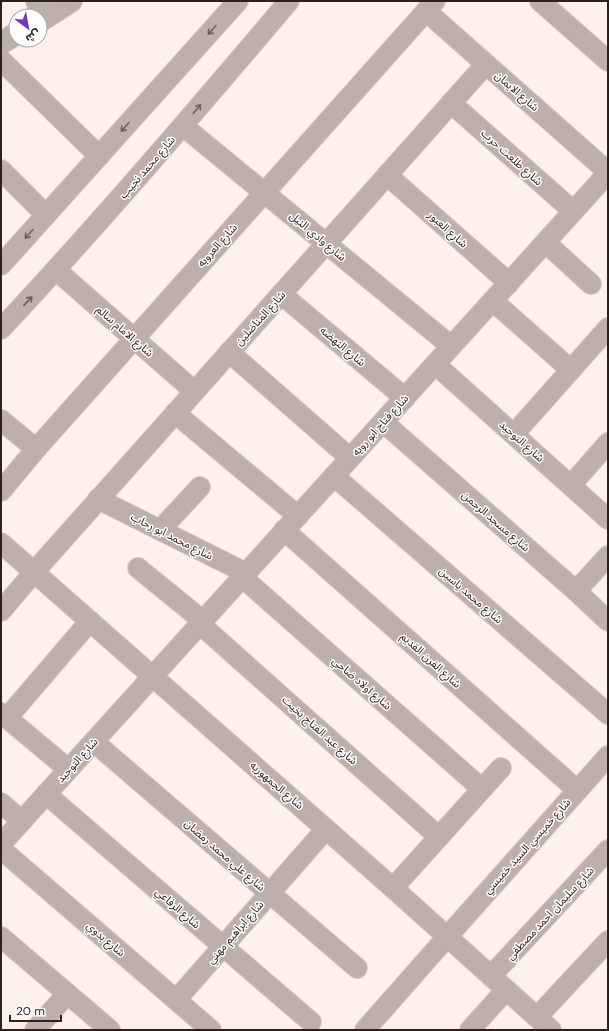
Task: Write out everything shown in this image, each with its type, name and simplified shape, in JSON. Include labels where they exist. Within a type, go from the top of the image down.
[{"type":"street","points":[[48,10],[71,1]]},
{"type":"street","points":[[1,265],[238,1]]},
{"type":"street","name":"شارع محمد نجيب","points":[[1,329],[56,270],[183,126],[289,1]]},
{"type":"street","points":[[547,3],[608,61]]},
{"type":"street","name":"شارع الايمان","points":[[430,6],[486,64],[606,180]]},
{"type":"street","name":"شارع العروبه","points":[[1,491],[36,449],[430,6]]},
{"type":"street","points":[[1,60],[99,156]]},
{"type":"street","name":"شارع المناضلين","points":[[1,611],[98,499],[486,64]]},
{"type":"street","name":"شارع طلعت حرب","points":[[451,103],[574,211]]},
{"type":"street","name":"شارع وادي النيل","points":[[183,126],[452,346]]},
{"type":"street","points":[[1,170],[46,215]]},
{"type":"street","name":"شارع العبور","points":[[387,175],[509,283]]},
{"type":"street","name":"شارع فتاح ابو رويه","points":[[153,676],[574,211],[606,180]]},
{"type":"street","points":[[546,242],[591,284]]},
{"type":"street","name":"شارع الامام سالم","points":[[56,270],[194,391]]},
{"type":"street","name":"شارع النهضه","points":[[281,294],[404,398]]},
{"type":"street","points":[[492,301],[571,370]]},
{"type":"street","points":[[514,434],[608,328]]},
{"type":"street","points":[[229,352],[350,458]]},
{"type":"street","name":"شارع التوحيد","points":[[435,364],[608,518]]},
{"type":"street","points":[[175,413],[298,516]]},
{"type":"street","points":[[1,420],[36,449]]},
{"type":"street","name":"شارع مسجد الرحمن","points":[[383,422],[576,591],[608,621]]},
{"type":"street","points":[[571,485],[608,443]]},
{"type":"street","name":"شارع محمد ياسين","points":[[334,476],[608,714]]},
{"type":"street","points":[[160,530],[200,487]]},
{"type":"street","name":"شارع محمد ابو رحاب","points":[[98,499],[244,575]]},
{"type":"street","name":"شارع الفرن القديم","points":[[284,530],[577,790]]},
{"type":"street","name":"شارع الجمهوريه","points":[[1,543],[393,888],[544,1024]]},
{"type":"street","points":[[576,591],[608,556]]},
{"type":"street","name":"شارع عبد الفتاح بخيت","points":[[138,568],[201,622],[439,837]]},
{"type":"street","name":"شارع اولاد ضاحي","points":[[244,575],[482,789]]},
{"type":"street","points":[[68,769],[4,715],[90,621]]},
{"type":"street","name":"شارع التوحيد","points":[[1,844],[153,676]]},
{"type":"street","name":"شارع علي محمد رمضان","points":[[94,742],[357,968]]},
{"type":"street","name":"شارع خميسي السيد خميسي","points":[[365,1030],[608,756]]},
{"type":"street","points":[[393,888],[501,768]]},
{"type":"street","name":"شارع الرفاعي","points":[[46,794],[311,1022]]},
{"type":"street","points":[[1,803],[22,821]]},
{"type":"street","name":"شارع ابراهيم مهني","points":[[176,1000],[326,829]]},
{"type":"street","name":"شارع بدوي","points":[[1,849],[211,1030]]},
{"type":"street","name":"شارع سليمان احمد مصطفي","points":[[491,976],[608,850]]},
{"type":"street","points":[[544,1024],[608,941]]},
{"type":"street","points":[[5,947],[68,994],[110,1030]]},
{"type":"street","points":[[470,1030],[506,990]]},
{"type":"street","points":[[35,1030],[68,994]]}]
